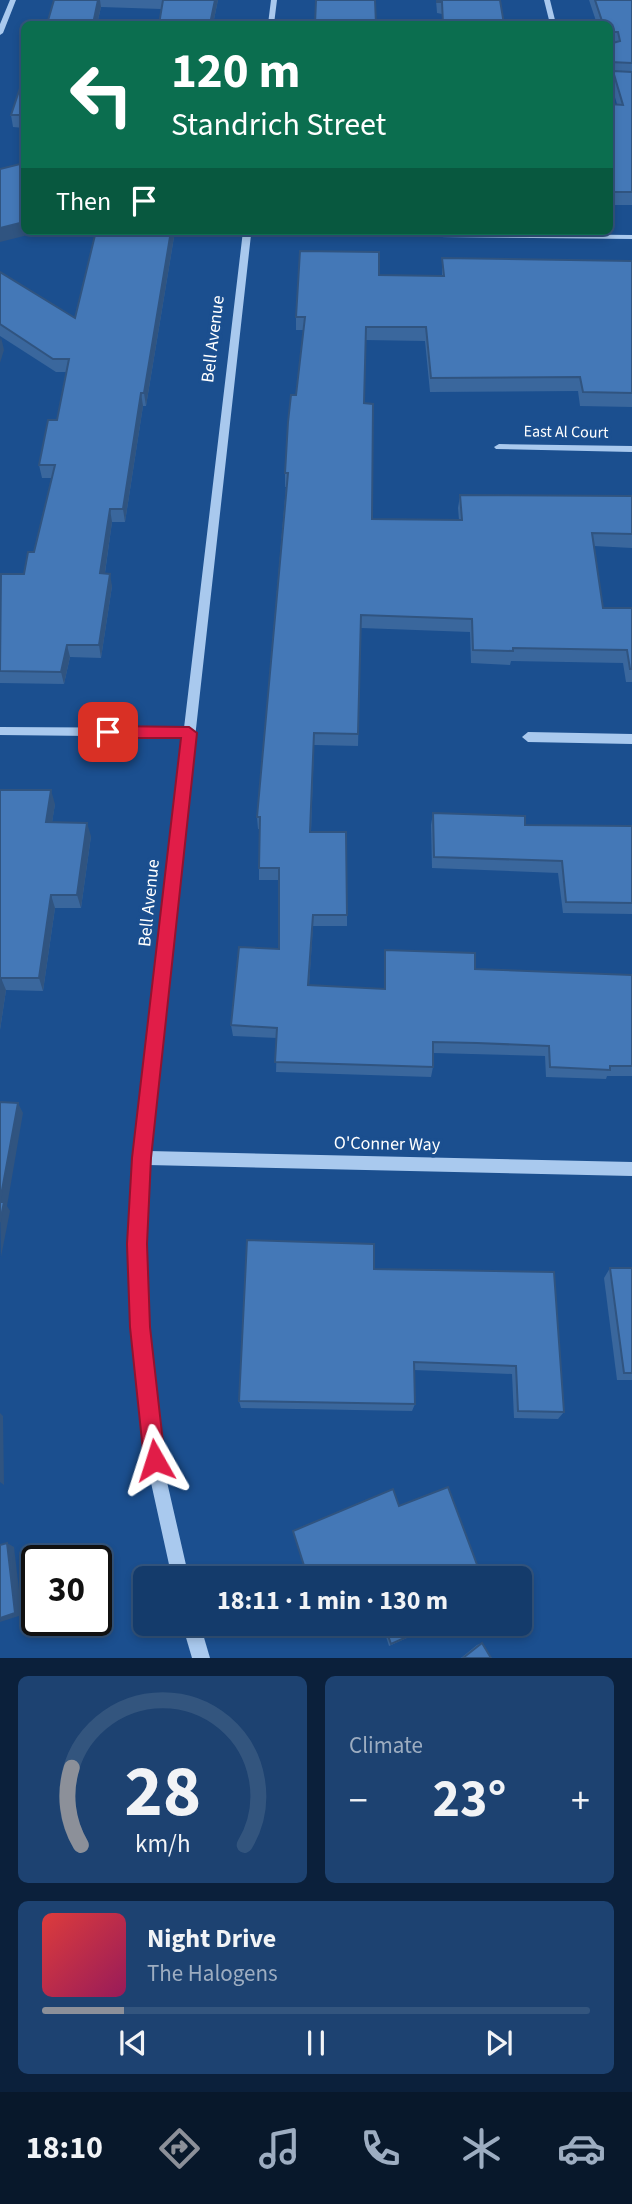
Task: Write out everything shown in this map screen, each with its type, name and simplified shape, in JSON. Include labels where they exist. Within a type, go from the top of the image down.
[{"type":"street","points":[[0,33],[13,0]]},
{"type":"street","points":[[271,21],[274,0]]},
{"type":"street","points":[[547,0],[552,21]]},
{"type":"street","points":[[613,79],[632,80]]},
{"type":"street","name":"Bell Avenue","points":[[177,1566],[155,1460],[140,1327],[137,1244],[141,1158],[247,235]]},
{"type":"street","points":[[478,235],[632,237]]},
{"type":"street","name":"East Al Court","points":[[499,447],[632,449]]},
{"type":"street","points":[[0,731],[189,733]]},
{"type":"street","points":[[528,737],[632,739]]},
{"type":"street","name":"O'Conner Way","points":[[141,1158],[632,1169]]},
{"type":"street","points":[[195,1636],[201,1658]]},
{"type":"building","points":[[54,0],[98,0],[94,21],[48,21]]},
{"type":"building","points":[[163,0],[215,0],[211,21],[160,21]]},
{"type":"building","points":[[316,0],[375,0],[376,21],[315,21]]},
{"type":"building","points":[[500,0],[504,21],[443,21],[442,2],[437,2]]},
{"type":"building","points":[[595,0],[632,0],[632,63],[613,62],[613,43],[620,41],[618,32],[613,32],[613,21],[602,21]]},
{"type":"building","points":[[613,71],[632,72],[632,192],[613,192],[613,104],[623,105]]},
{"type":"building","points":[[21,85],[21,115],[11,115]]},
{"type":"building","points":[[21,164],[21,223],[0,228],[0,169]]},
{"type":"building","points":[[95,235],[170,235],[123,509],[110,509],[100,573],[110,574],[99,645],[67,645],[61,672],[0,671],[1,574],[24,574],[28,552],[34,552],[55,465],[39,465],[48,420],[57,420],[69,359],[53,359],[0,324],[0,272],[75,318]]},
{"type":"building","points":[[300,251],[379,252],[379,275],[444,276],[442,258],[632,261],[632,393],[583,392],[580,377],[431,378],[426,327],[366,327],[364,403],[373,404],[372,519],[462,520],[460,495],[632,496],[632,534],[592,533],[603,608],[632,608],[632,669],[627,650],[473,650],[472,619],[361,615],[358,734],[314,733],[310,832],[346,832],[347,915],[313,915],[308,985],[385,989],[385,950],[475,953],[475,969],[632,975],[632,1066],[610,1066],[610,1070],[550,1067],[549,1046],[433,1042],[433,1067],[275,1062],[277,1028],[231,1025],[239,947],[279,949],[279,868],[259,868],[260,817],[257,817],[288,473],[285,473],[288,422],[291,395],[296,395],[305,317],[296,317]]},
{"type":"building","points":[[0,790],[51,790],[46,822],[87,823],[77,895],[51,895],[39,978],[1,978],[0,984]]},
{"type":"building","points":[[433,813],[525,816],[525,825],[632,826],[632,903],[566,902],[562,861],[434,857]]},
{"type":"building","points":[[0,1102],[18,1103],[0,1201]]},
{"type":"building","points":[[0,1202],[4,1202],[0,1222]]},
{"type":"building","points":[[247,1240],[374,1244],[374,1269],[554,1272],[564,1412],[518,1411],[516,1366],[414,1362],[415,1404],[239,1401]]},
{"type":"building","points":[[610,1268],[632,1268],[632,1373],[624,1373]]},
{"type":"building","points":[[448,1487],[478,1566],[304,1566],[293,1531],[393,1489],[399,1506]]},
{"type":"building","points":[[7,1543],[15,1613],[0,1618],[0,1545]]},
{"type":"building","points":[[388,1636],[409,1636],[391,1644]]},
{"type":"building","points":[[482,1643],[491,1658],[463,1658]]},
{"type":"route","points":[[108,732],[189,733],[141,1158],[137,1244],[140,1327],[155,1460]]}]
